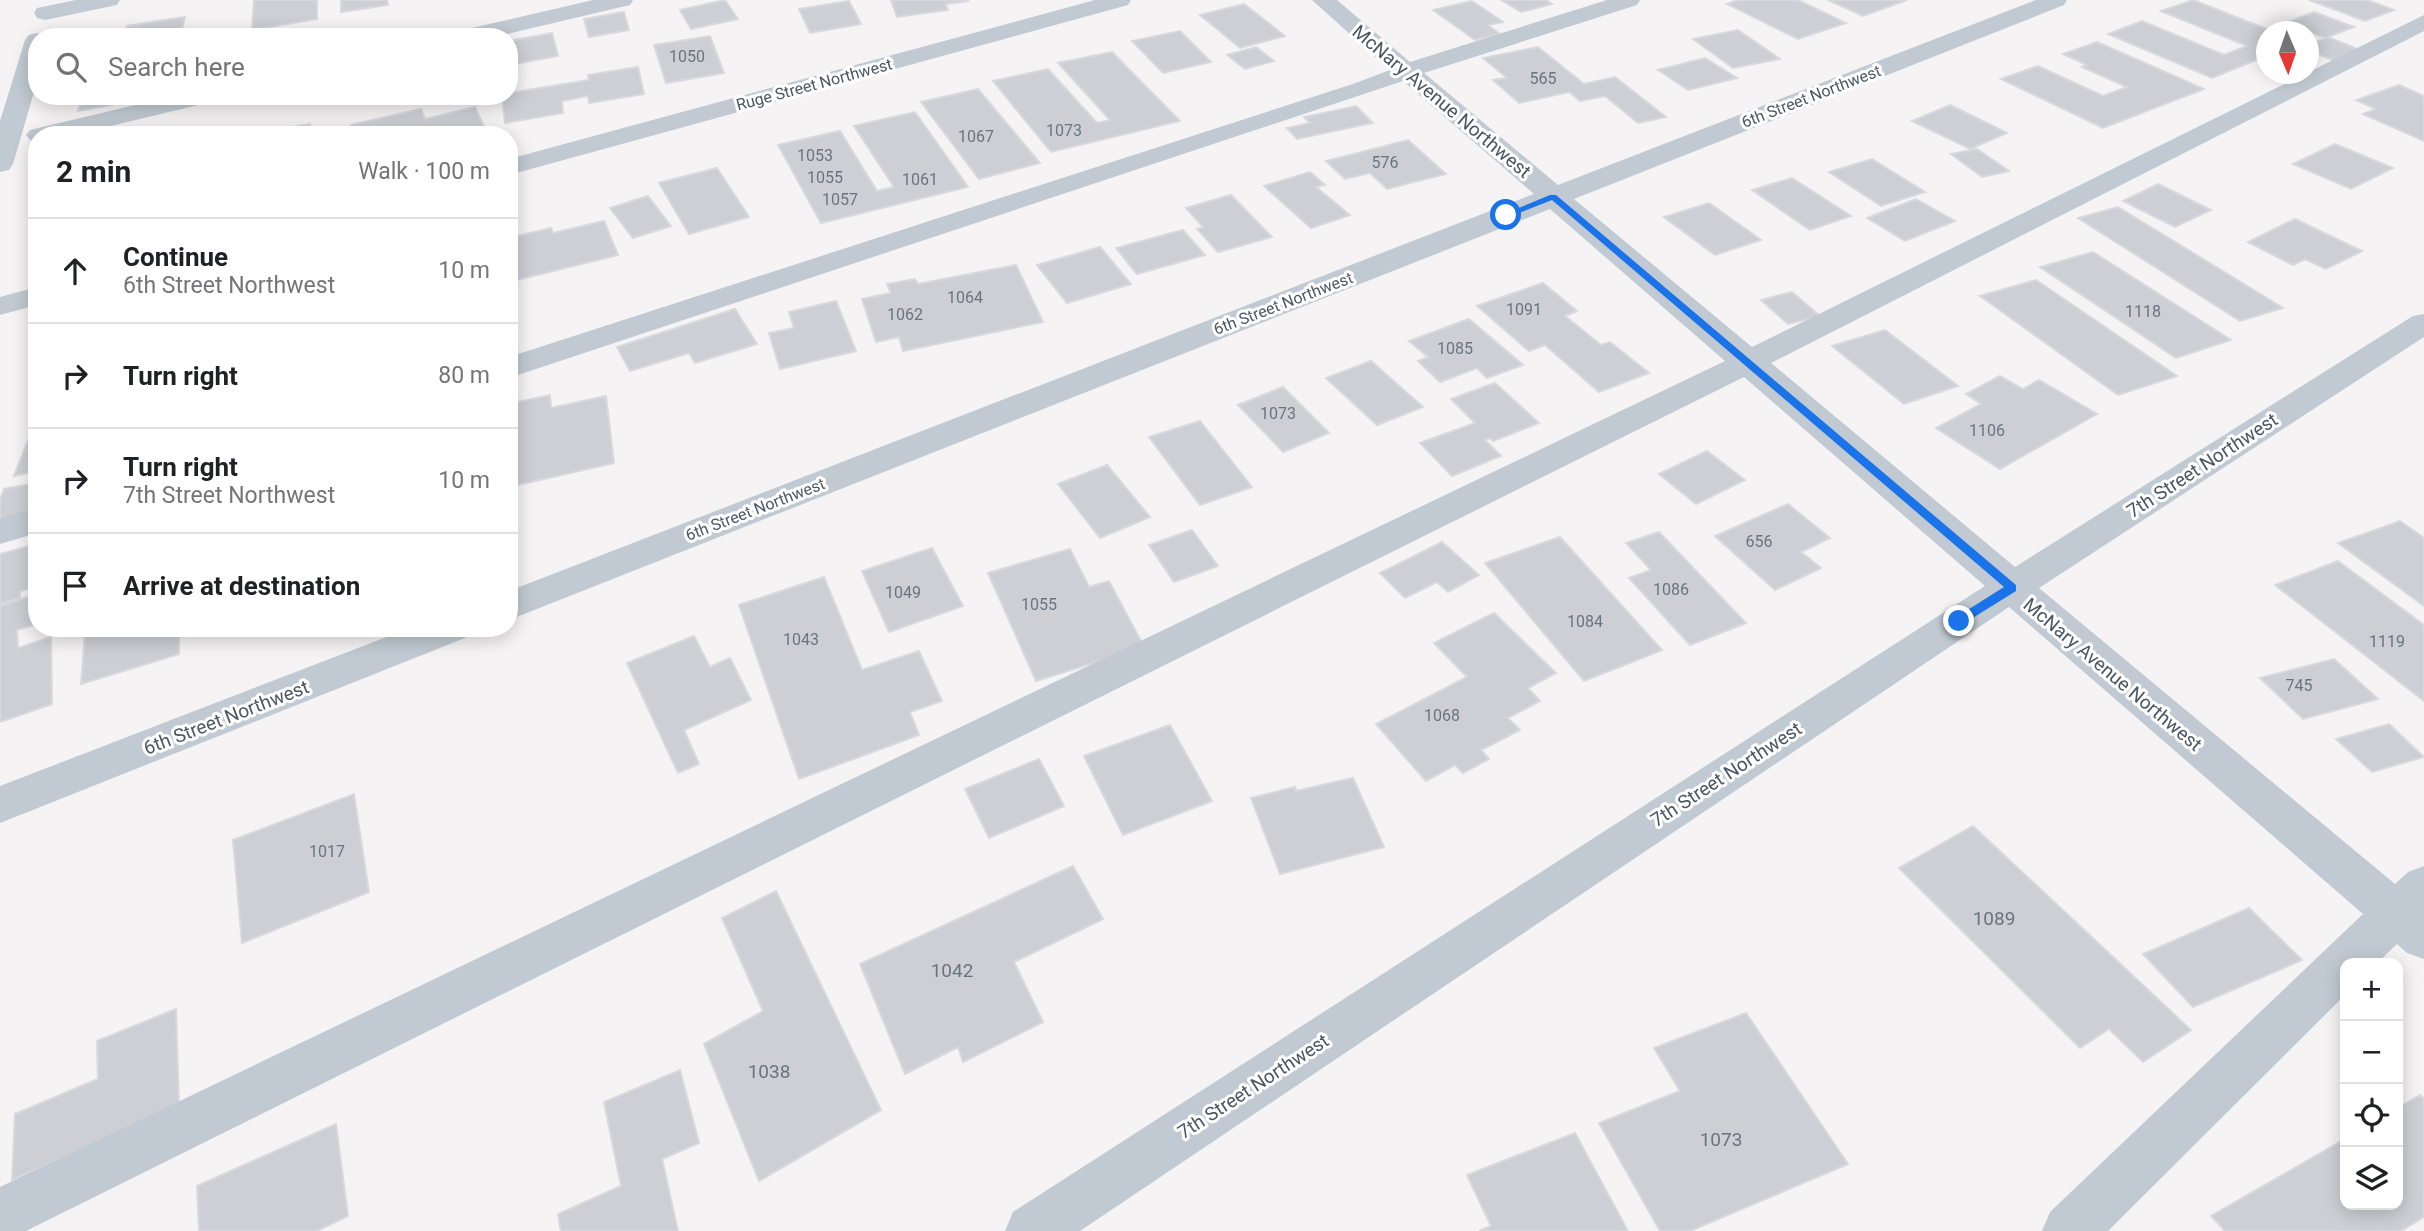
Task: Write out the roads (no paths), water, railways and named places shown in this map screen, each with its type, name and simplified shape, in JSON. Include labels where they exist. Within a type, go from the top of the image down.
[{"type":"street","points":[[38,28],[47,7],[109,0]]},
{"type":"street","points":[[502,28],[622,0]]},
{"type":"street","name":"Ruge Street Northwest","points":[[518,165],[1119,0]]},
{"type":"street","name":"McNary Avenue Northwest","points":[[1323,0],[2012,588],[2414,913]]},
{"type":"street","points":[[518,365],[1431,62],[1481,49],[1629,0]]},
{"type":"street","name":"6th Street Northwest","points":[[518,602],[2056,0]]},
{"type":"street","points":[[0,1215],[1748,362],[2424,22]]},
{"type":"street","points":[[3,153],[28,54]]},
{"type":"street","points":[[77,126],[167,105]]},
{"type":"street","points":[[3,153],[28,140]]},
{"type":"street","points":[[0,306],[28,298]]},
{"type":"street","name":"7th Street Northwest","points":[[1032,1231],[2012,588],[2424,323]]},
{"type":"street","points":[[0,531],[28,523]]},
{"type":"street","name":"6th Street Northwest","points":[[0,805],[428,637]]},
{"type":"street","points":[[2069,1231],[2414,913]]}]
